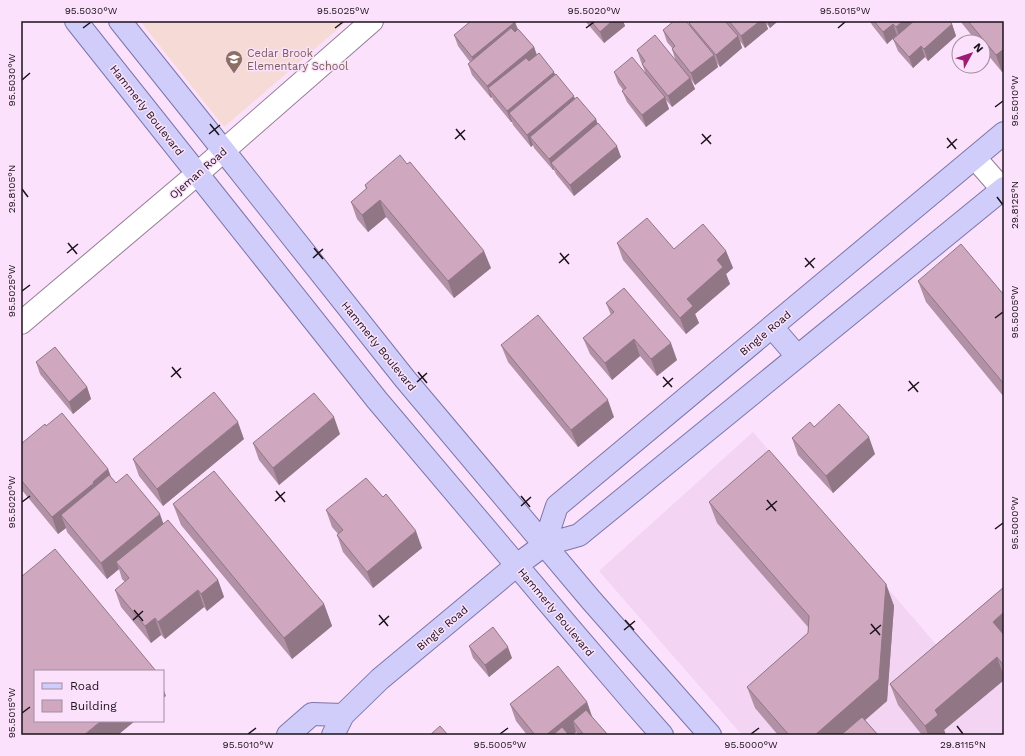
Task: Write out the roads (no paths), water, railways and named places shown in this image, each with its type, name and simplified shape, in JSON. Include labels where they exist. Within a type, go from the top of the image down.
[{"type":"main road","name":"Hammerly Boulevard","points":[[76,21],[377,400],[632,702],[662,735]]},
{"type":"main road","name":"Hammerly Boulevard","points":[[120,21],[405,379],[591,600],[710,735]]},
{"type":"main road","name":"Bingle Road","points":[[544,545],[558,506],[1004,133]]},
{"type":"main road","name":"Bingle Road","points":[[333,735],[343,715],[380,679],[517,565],[544,545],[579,535],[1004,189]]},
{"type":"main road","points":[[772,327],[797,356]]},
{"type":"main road","points":[[288,735],[312,714],[343,715]]},
{"type":"street","name":"Ojeman Road","points":[[21,323],[224,151],[372,21]]},
{"type":"street","points":[[975,158],[1004,189]]},
{"type":"place","name":"Cedar Brook Elementary School","points":[[234,74]]}]
